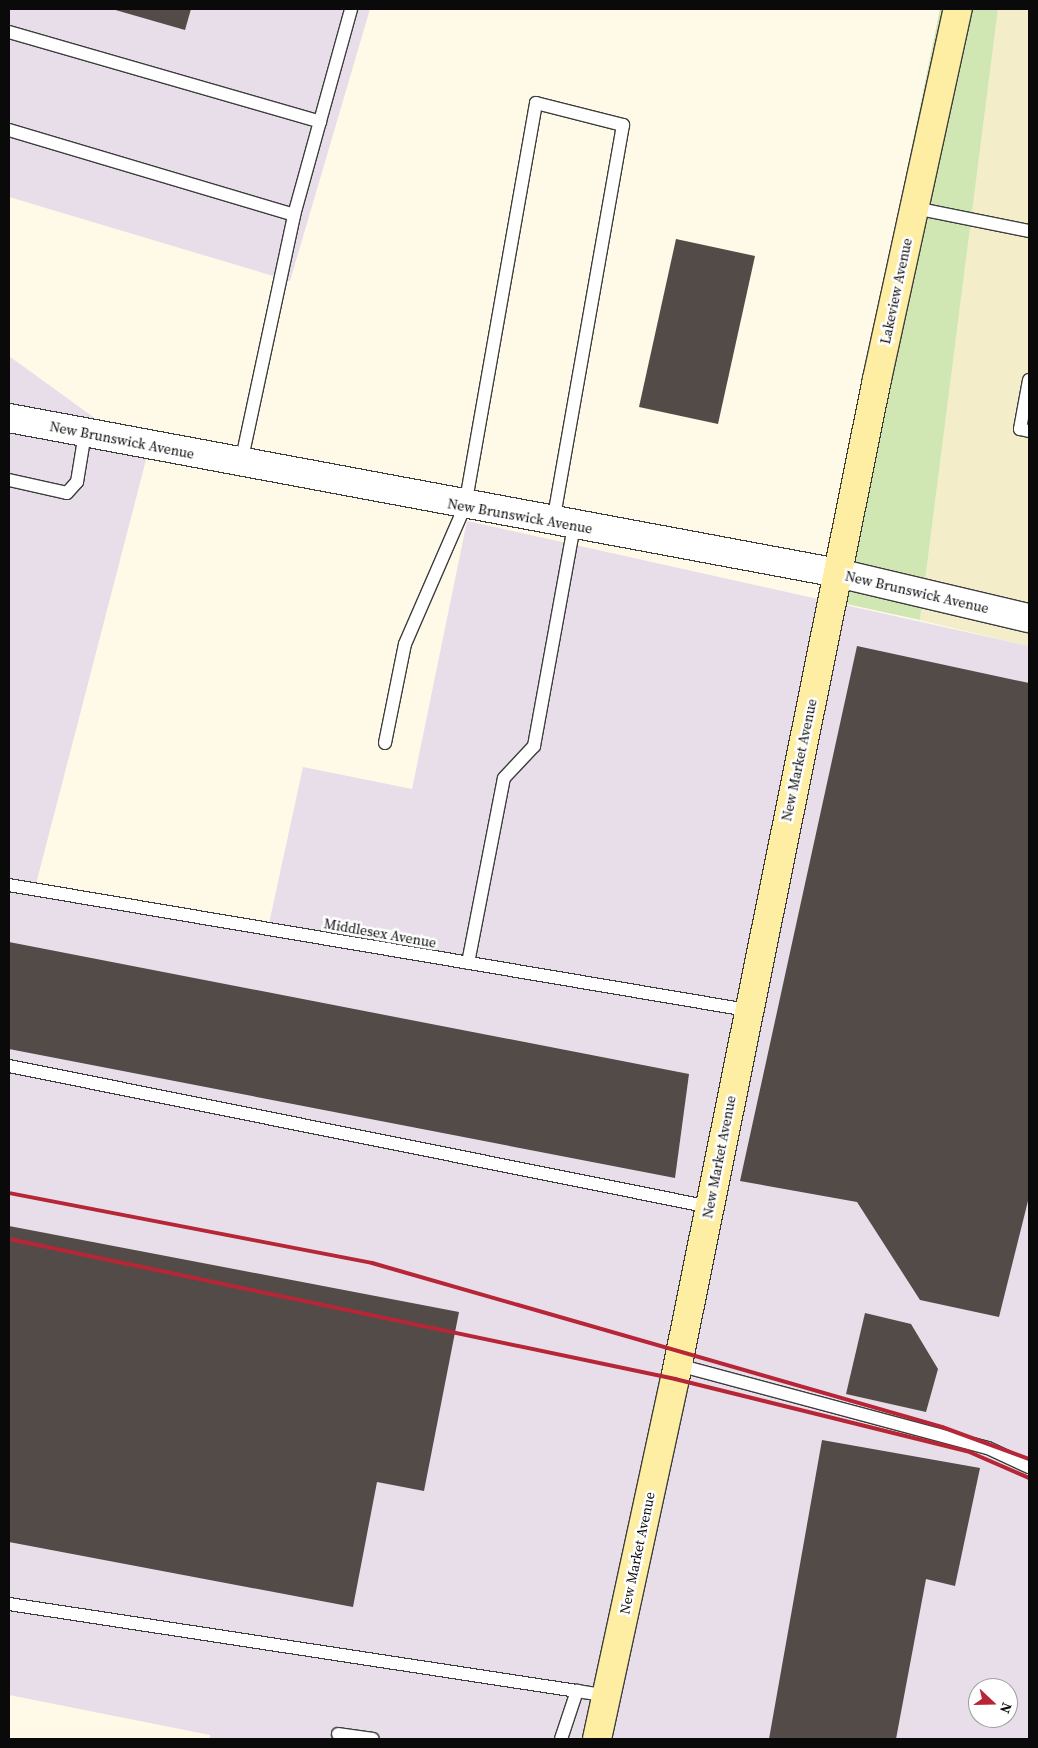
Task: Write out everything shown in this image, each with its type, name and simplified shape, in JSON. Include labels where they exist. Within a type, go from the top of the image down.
[{"type":"main road","name":"Lakeview Avenue","points":[[838,573],[958,9]]},
{"type":"main road","name":"New Market Avenue","points":[[597,1739],[678,1365],[747,1010],[838,573]]},
{"type":"street","name":"New Brunswick Avenue","points":[[9,418],[240,464],[838,573],[1029,618]]},
{"type":"lane","points":[[240,464],[294,215],[350,9]]},
{"type":"lane","points":[[9,32],[320,122]]},
{"type":"lane","points":[[385,743],[405,644],[466,506],[536,103],[623,125],[564,523],[534,746],[504,778],[468,963]]},
{"type":"lane","points":[[9,130],[294,215]]},
{"type":"lane","points":[[915,208],[1029,230]]},
{"type":"lane","points":[[1029,381],[1020,429],[1029,431]]},
{"type":"lane","points":[[9,480],[68,493],[77,482],[85,433]]},
{"type":"lane","name":"Middlesex Avenue","points":[[9,885],[747,1010]]},
{"type":"lane","points":[[9,1066],[710,1207]]},
{"type":"lane","points":[[678,1365],[988,1448],[1029,1467]]},
{"type":"lane","points":[[9,1604],[606,1696]]},
{"type":"lane","points":[[561,1739],[577,1691]]},
{"type":"lane","points":[[338,1734],[373,1739]]},
{"type":"shaded area","points":[[9,9],[370,9],[290,281],[9,197]]},
{"type":"shaded area","points":[[998,9],[1029,9],[1029,646],[920,620]]},
{"type":"shaded area","points":[[9,356],[147,456],[36,884],[268,928],[303,767],[412,789],[467,521],[1029,646],[1029,1739],[210,1739],[210,1735],[9,1695]]},
{"type":"green space","points":[[940,9],[998,9],[920,620],[819,598]]},
{"type":"building","points":[[112,9],[191,9],[185,30]]},
{"type":"building","points":[[676,239],[755,256],[718,424],[639,407]]},
{"type":"building","points":[[857,646],[1029,683],[1029,1197],[999,1317],[920,1300],[857,1202],[740,1181]]},
{"type":"building","points":[[9,942],[689,1074],[675,1178],[9,1049]]},
{"type":"building","points":[[9,1226],[459,1312],[424,1491],[377,1482],[353,1607],[9,1542]]},
{"type":"building","points":[[865,1313],[911,1324],[938,1369],[926,1412],[846,1394]]},
{"type":"building","points":[[822,1440],[980,1468],[955,1586],[926,1579],[896,1739],[769,1739]]},
{"type":"railway","points":[[9,1193],[372,1263],[942,1427],[1029,1459]]},
{"type":"railway","points":[[9,1239],[675,1379],[967,1451],[1029,1478]]}]
